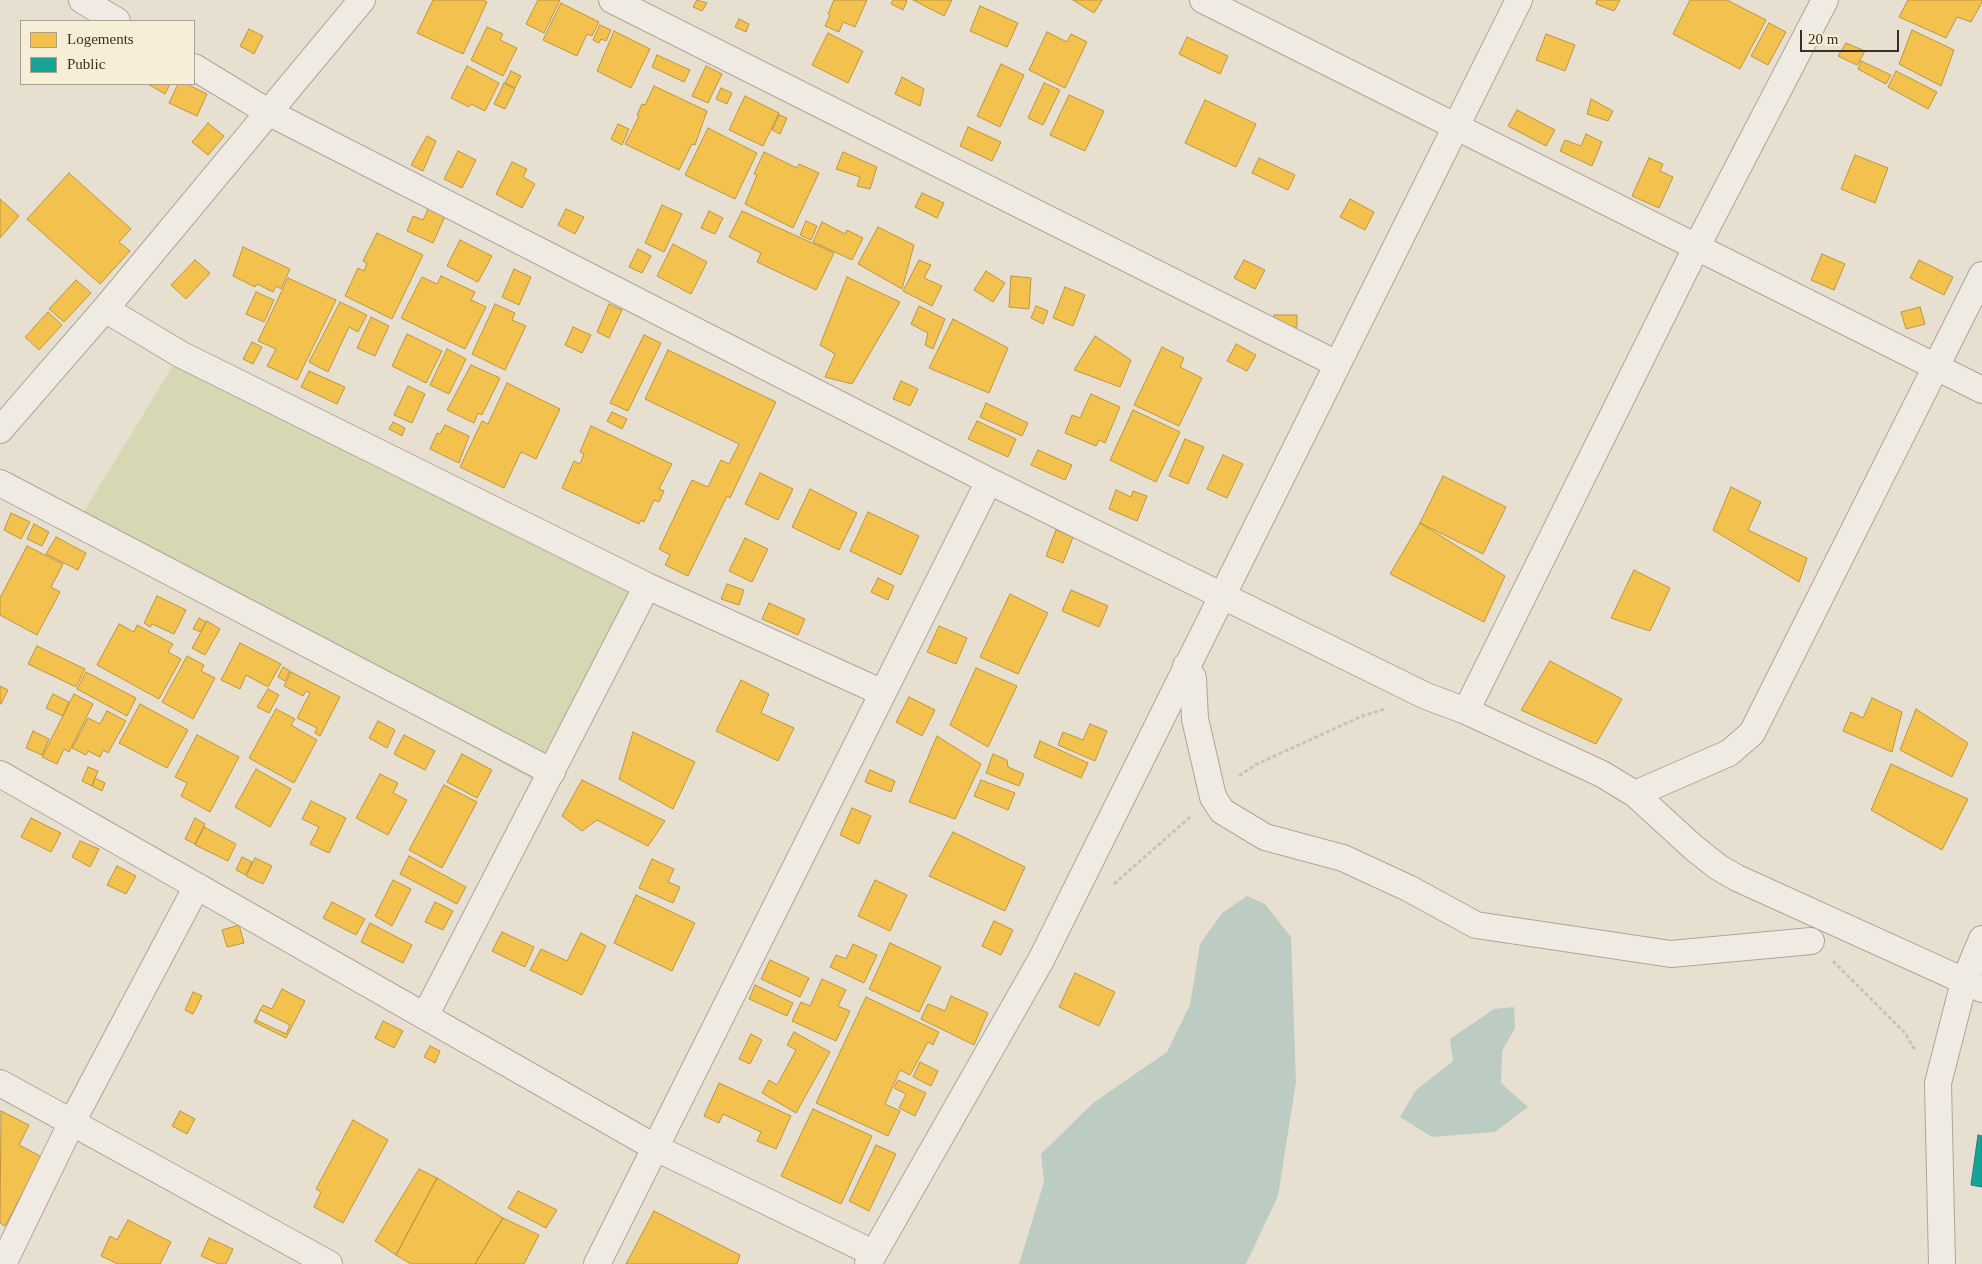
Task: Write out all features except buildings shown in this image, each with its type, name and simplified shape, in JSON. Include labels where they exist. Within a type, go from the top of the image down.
[{"type":"street","points":[[82,0],[116,20]]},
{"type":"street","points":[[0,430],[105,308],[362,0]]},
{"type":"street","points":[[612,0],[1337,364]]},
{"type":"street","points":[[1203,0],[1982,390]]},
{"type":"street","points":[[0,774],[656,1148],[870,1258],[1041,960],[1519,0]]},
{"type":"street","points":[[1466,711],[1696,248],[1825,0]]},
{"type":"street","points":[[195,68],[268,112],[989,481],[1426,696],[1466,711],[1602,774],[1635,794],[1694,848],[1718,867],[1736,878],[1973,985]]},
{"type":"street","points":[[1635,794],[1729,753],[1752,733],[1982,275]]},
{"type":"street","points":[[105,308],[180,354],[647,586],[883,693]]},
{"type":"street","points":[[597,1264],[989,481]]},
{"type":"street","points":[[0,483],[552,772]]},
{"type":"street","points":[[425,1016],[647,586]]},
{"type":"street","points":[[1186,666],[1192,678],[1195,719],[1213,797],[1222,811],[1265,836],[1343,858],[1408,888],[1476,925],[1672,954],[1811,941]]},
{"type":"street","points":[[4,1264],[71,1124],[197,886]]},
{"type":"street","points":[[1942,1264],[1938,1083],[1973,985],[1982,939]]},
{"type":"street","points":[[0,1083],[71,1124],[329,1264]]},
{"type":"path","points":[[1811,941],[1905,1033],[1922,1063],[1938,1083]]},
{"type":"green space","points":[[174,364],[641,591],[542,785],[75,526]]},
{"type":"shaded area","points":[[1247,896],[1265,904],[1291,937],[1296,1082],[1278,1196],[1246,1264],[1019,1264],[1044,1182],[1041,1154],[1093,1103],[1167,1052],[1190,1005],[1200,944],[1222,913]]},
{"type":"shaded area","points":[[1514,1007],[1515,1028],[1502,1051],[1501,1083],[1528,1107],[1495,1132],[1432,1137],[1400,1117],[1416,1090],[1453,1061],[1450,1039],[1494,1009]]}]
